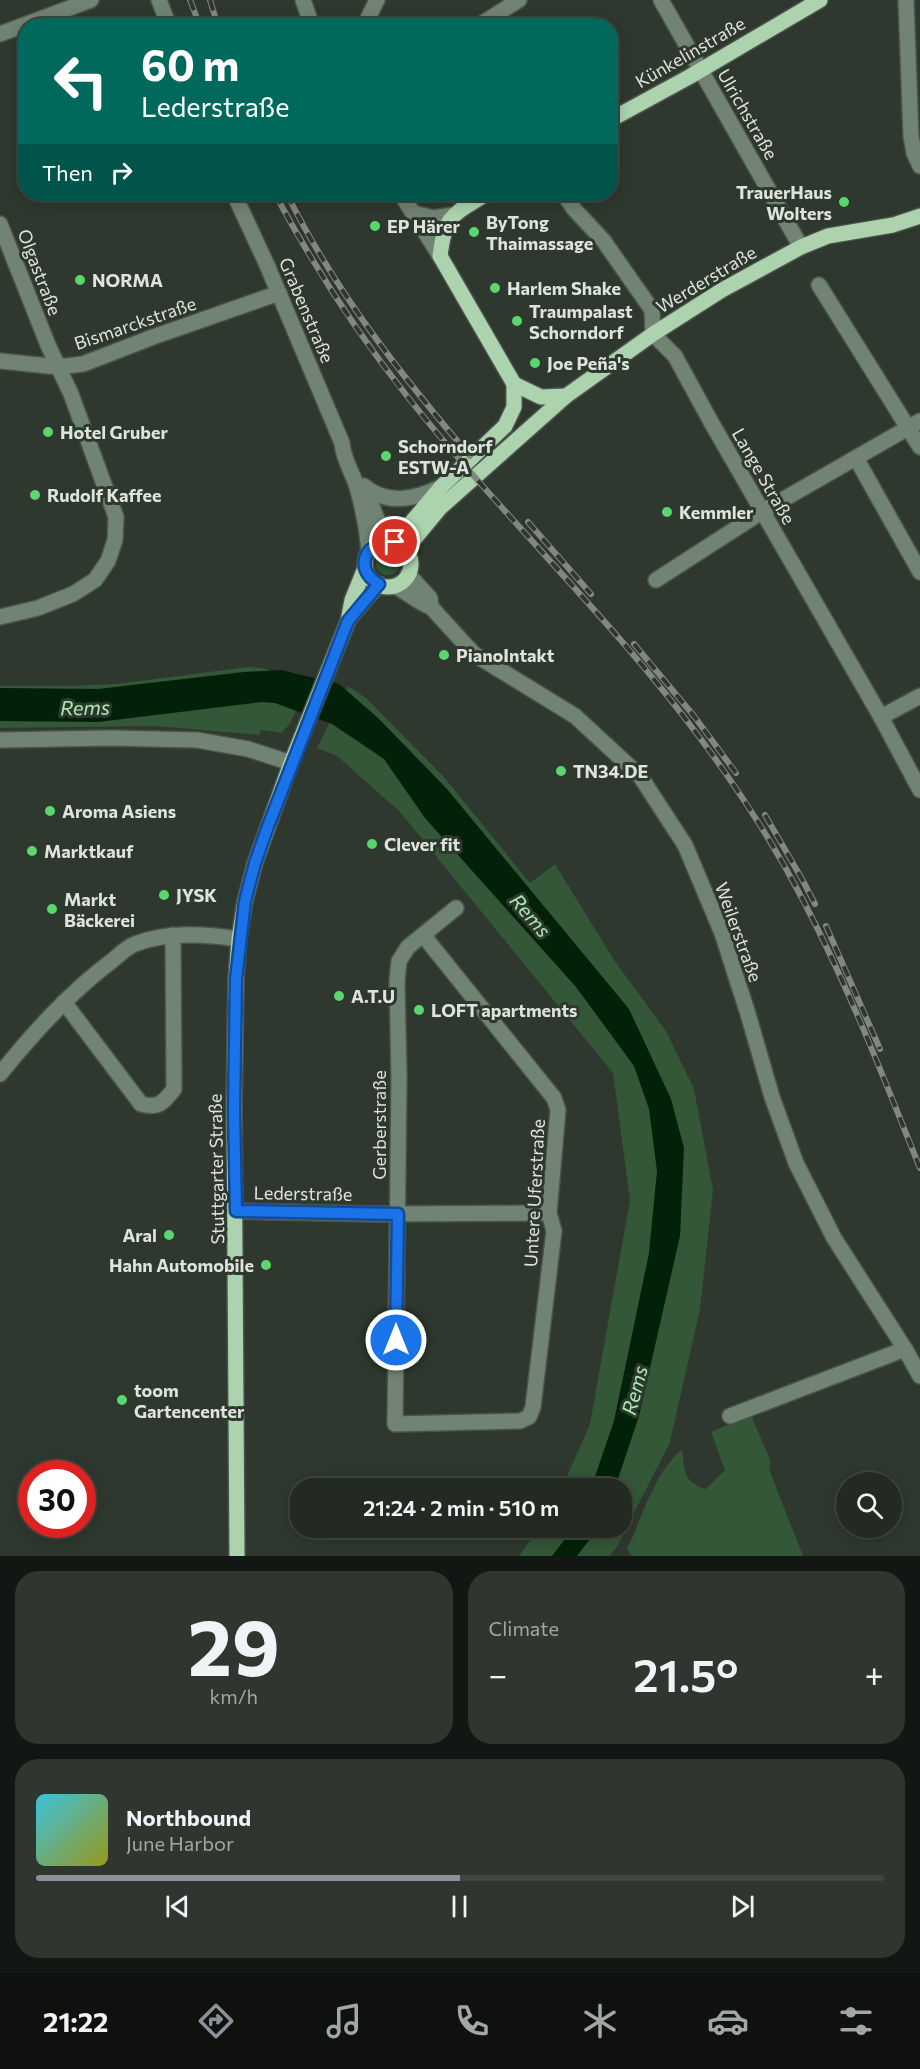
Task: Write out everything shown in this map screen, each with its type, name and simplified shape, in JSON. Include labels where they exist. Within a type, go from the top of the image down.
[{"type":"main road","name":"Künkelinstraße","points":[[618,115],[819,0]]},
{"type":"main road","points":[[396,544],[441,487],[505,426],[514,407],[514,384],[440,256],[442,233],[452,215],[475,201]]},
{"type":"main road","name":"Werderstraße","points":[[396,544],[567,396],[653,334],[722,290],[801,247],[828,236],[893,225],[920,216]]},
{"type":"main road","points":[[514,384],[541,397],[567,396]]},
{"type":"main road","points":[[376,544],[396,544],[411,563],[403,581],[387,585],[368,576],[364,568],[369,551],[376,544]]},
{"type":"main road","name":"Stuttgarter Straße","points":[[237,1556],[235,1034],[239,939],[245,901],[255,863],[291,763],[348,621],[352,600],[364,568]]},
{"type":"main road","name":"Stuttgarter Straße","points":[[348,621],[387,585]]},
{"type":"street","points":[[43,18],[91,0]]},
{"type":"street","points":[[159,0],[166,18]]},
{"type":"street","points":[[303,0],[309,18]]},
{"type":"street","points":[[368,18],[377,0]]},
{"type":"street","points":[[491,18],[519,0]]},
{"type":"street","name":"Ulrichstraße","points":[[662,0],[801,247]]},
{"type":"street","points":[[906,0],[911,136],[914,153],[920,166]]},
{"type":"street","points":[[0,34],[18,27]]},
{"type":"street","name":"Grabenstraße","points":[[237,201],[279,293],[342,443],[365,517],[369,551]]},
{"type":"street","points":[[405,201],[440,256]]},
{"type":"street","points":[[569,201],[603,240],[652,309],[653,334]]},
{"type":"street","points":[[413,213],[434,218],[452,215]]},
{"type":"street","name":"Olgastraße","points":[[0,224],[71,394],[116,517],[116,540],[108,561],[95,580],[74,594],[38,608],[0,617]]},
{"type":"street","points":[[819,285],[914,424],[920,447]]},
{"type":"street","name":"Bismarckstraße","points":[[0,361],[58,367],[83,364],[279,293]]},
{"type":"street","name":"Lange Straße","points":[[653,334],[675,356],[881,717],[920,790]]},
{"type":"street","points":[[656,580],[763,511],[914,424]]},
{"type":"street","name":"Grabenstraße","points":[[342,443],[349,448],[364,486],[396,544]]},
{"type":"street","points":[[856,458],[920,572]]},
{"type":"street","points":[[364,486],[374,494],[406,499],[441,487]]},
{"type":"street","name":"Weilerstraße","points":[[408,574],[430,598],[431,607]]},
{"type":"street","name":"Weilerstraße","points":[[387,585],[406,592],[422,604],[431,607],[474,654],[575,716],[640,777],[685,845],[722,933],[772,1097],[796,1163],[834,1239],[920,1376]]},
{"type":"street","points":[[881,717],[920,696]]},
{"type":"street","points":[[0,740],[111,738],[197,740],[248,749],[291,763]]},
{"type":"street","name":"Gerberstraße","points":[[456,908],[423,934],[399,961],[395,1424],[520,1421]]},
{"type":"street","name":"Untere Uferstraße","points":[[423,934],[554,1098],[558,1110],[549,1213],[554,1231],[533,1407],[529,1417],[520,1421]]},
{"type":"street","points":[[64,1002],[141,1104],[150,1106],[163,1103],[174,1089],[173,935]]},
{"type":"street","points":[[0,1074],[28,1040],[85,981],[134,944],[173,935],[239,939]]},
{"type":"street","name":"Lederstraße","points":[[236,1211],[398,1214],[549,1213]]},
{"type":"street","points":[[730,1416],[905,1349]]},
{"type":"shaded area","points":[[387,515],[406,517],[409,520],[391,533],[379,517]]},
{"type":"shaded area","points":[[388,551],[397,554],[400,563],[397,572],[388,575],[379,572],[376,563],[379,554]]},
{"type":"shaded area","points":[[248,667],[272,671],[287,707],[296,711],[289,725],[281,733],[261,730],[259,735],[156,726],[0,728],[0,686],[116,684]]},
{"type":"shaded area","points":[[348,686],[366,698],[444,777],[530,883],[555,864],[614,960],[666,1031],[694,1089],[713,1190],[700,1309],[670,1442],[632,1517],[632,1478],[566,1478],[590,1424],[630,1200],[613,1073],[400,812],[337,756],[317,748]]},
{"type":"shaded area","points":[[751,1415],[771,1462],[769,1469],[803,1556],[632,1556],[627,1549],[650,1496],[664,1470],[682,1449],[686,1474],[698,1486],[706,1489],[725,1470],[711,1432]]},
{"type":"shaded area","points":[[532,1538],[622,1538],[609,1556],[519,1556]]},
{"type":"water","name":"Rems","points":[[281,670],[339,684],[378,718],[447,789],[629,1009],[671,1099],[684,1148],[680,1236],[639,1416],[618,1478],[594,1478],[614,1421],[649,1253],[657,1171],[649,1109],[634,1066],[576,987],[425,818],[384,759],[332,724],[275,703],[262,702],[98,722],[0,721],[0,688],[98,689],[244,672]]},
{"type":"water","points":[[566,1538],[591,1538],[577,1556],[552,1556]]},
{"type":"railway","points":[[190,0],[197,18]]},
{"type":"railway","points":[[210,0],[216,18]]},
{"type":"railway","points":[[279,201],[336,298],[407,396],[479,482],[665,693],[742,797],[781,859],[836,967],[920,1168]]},
{"type":"railway","points":[[291,201],[326,264],[370,331],[470,456]]},
{"type":"railway","points":[[528,522],[591,594]]},
{"type":"railway","points":[[634,644],[694,716],[736,773]]},
{"type":"railway","points":[[765,815],[815,904]]},
{"type":"railway","points":[[826,926],[880,1049]]},
{"type":"place","name":"TrauerHaus Wolters","points":[[844,202]]},
{"type":"place","name":"EP Härer","points":[[375,226]]},
{"type":"place","name":"ByTong Thaimassage","points":[[474,232]]},
{"type":"place","name":"NORMA","points":[[80,280]]},
{"type":"place","name":"Harlem Shake","points":[[495,288]]},
{"type":"place","name":"Traumpalast Schorndorf","points":[[517,321]]},
{"type":"place","name":"Joe Peña's","points":[[535,363]]},
{"type":"place","name":"Hotel Gruber","points":[[48,432]]},
{"type":"place","name":"Schorndorf ESTW-A","points":[[386,456]]},
{"type":"place","name":"Rudolf Kaffee","points":[[35,495]]},
{"type":"place","name":"Kemmler","points":[[667,512]]},
{"type":"place","name":"PianoIntakt","points":[[444,655]]},
{"type":"place","name":"TN34.DE","points":[[561,771]]},
{"type":"place","name":"Aroma Asiens","points":[[50,811]]},
{"type":"place","name":"Clever fit","points":[[372,844]]},
{"type":"place","name":"Marktkauf","points":[[32,851]]},
{"type":"place","name":"JYSK","points":[[164,895]]},
{"type":"place","name":"Markt Bäckerei","points":[[52,909]]},
{"type":"place","name":"A.T.U","points":[[339,996]]},
{"type":"place","name":"LOFT apartments","points":[[419,1010]]},
{"type":"place","name":"Aral","points":[[169,1235]]},
{"type":"place","name":"Hahn Automobile","points":[[266,1265]]},
{"type":"place","name":"toom Gartencenter","points":[[122,1400]]},
{"type":"route","points":[[395,542],[386,541],[376,544],[365,559],[364,568],[368,576],[379,584],[348,621],[280,792],[255,863],[245,901],[239,939],[236,979],[234,1110],[236,1211],[398,1214],[396,1340]]}]
